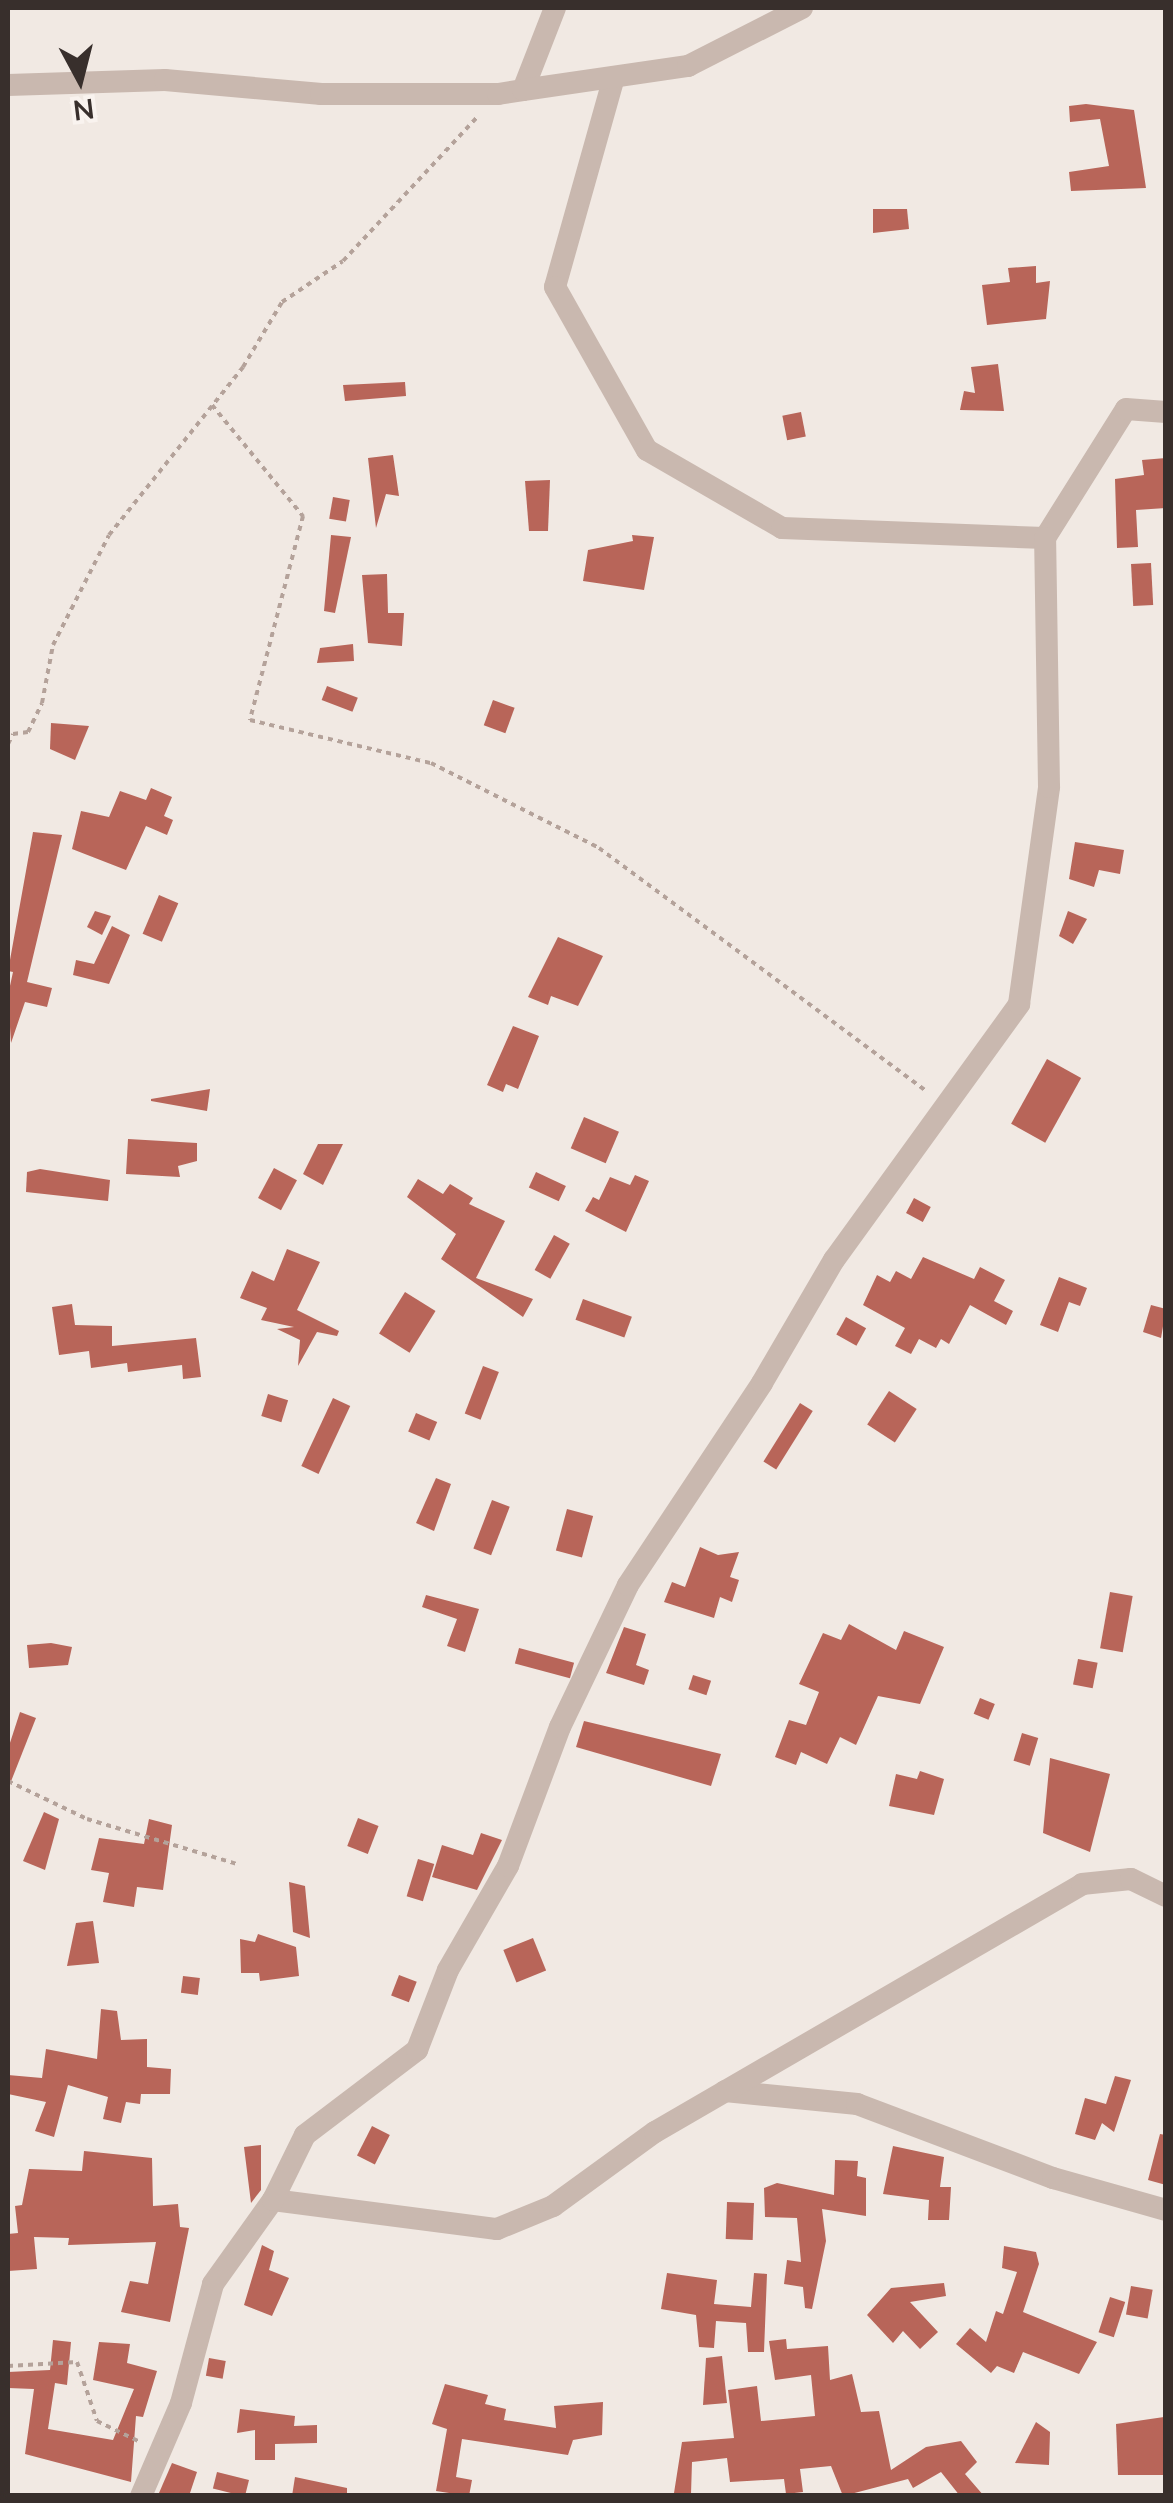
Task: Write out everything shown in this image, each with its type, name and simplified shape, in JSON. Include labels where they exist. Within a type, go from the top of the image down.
[{"type":"street","points":[[523,90],[554,8]]},
{"type":"street","points":[[8,86],[165,80],[320,94],[498,94],[688,66],[802,8]]},
{"type":"street","points":[[614,77],[556,287],[647,450],[782,528],[1046,538]]},
{"type":"street","points":[[142,2496],[161,2452],[213,2284],[273,2200],[305,2135],[417,2050],[448,1970],[508,1866],[560,1727],[628,1584],[762,1383],[834,1260],[1020,1004],[1049,787],[1046,538],[1126,409],[1166,412]]},
{"type":"street","points":[[273,2200],[498,2228],[553,2206],[724,2091],[1082,1884],[1131,1879],[1166,1896]]},
{"type":"street","points":[[724,2091],[857,2104],[1053,2178],[1166,2210]]},
{"type":"path","points":[[8,744],[14,734],[28,732],[42,702],[52,645],[109,535],[212,404],[282,302],[342,261],[498,94]]},
{"type":"path","points":[[212,404],[303,516],[250,720],[431,763],[599,848],[895,1073],[948,1104]]},
{"type":"path","points":[[8,1781],[87,1819],[237,1864]]},
{"type":"path","points":[[8,2366],[77,2362],[97,2421],[161,2452]]},
{"type":"building","points":[[1086,104],[1134,110],[1146,188],[1071,191],[1069,172],[1109,166],[1100,119],[1070,122],[1069,106]]},
{"type":"building","points":[[873,209],[907,209],[909,229],[873,233]]},
{"type":"building","points":[[1036,266],[1036,283],[1050,281],[1046,319],[987,325],[982,285],[1010,282],[1008,268]]},
{"type":"building","points":[[998,364],[1004,411],[960,410],[964,391],[975,393],[971,367]]},
{"type":"building","points":[[405,382],[406,396],[345,401],[343,385]]},
{"type":"building","points":[[801,412],[806,437],[787,440],[782,416]]},
{"type":"building","points":[[393,455],[399,496],[386,494],[376,528],[368,458]]},
{"type":"building","points":[[1166,458],[1166,508],[1136,510],[1138,547],[1117,548],[1115,479],[1144,475],[1142,460]]},
{"type":"building","points":[[550,480],[548,531],[529,531],[525,481]]},
{"type":"building","points":[[333,497],[350,500],[346,522],[329,519]]},
{"type":"building","points":[[331,535],[351,537],[335,613],[324,611]]},
{"type":"building","points":[[632,535],[654,537],[644,590],[583,581],[588,550],[633,541]]},
{"type":"building","points":[[1151,563],[1153,605],[1133,606],[1131,564]]},
{"type":"building","points":[[387,574],[388,613],[404,613],[402,646],[368,643],[362,575]]},
{"type":"building","points":[[353,644],[354,661],[317,663],[320,648]]},
{"type":"building","points":[[327,686],[358,698],[352,712],[322,700]]},
{"type":"building","points":[[493,700],[515,708],[505,733],[484,725]]},
{"type":"building","points":[[51,723],[89,726],[75,760],[50,749]]},
{"type":"building","points":[[151,788],[172,797],[164,816],[173,820],[167,835],[146,826],[126,870],[72,849],[81,811],[109,817],[120,791],[146,800]]},
{"type":"building","points":[[33,832],[62,835],[27,982],[52,988],[47,1007],[25,1002],[11,1043],[8,995],[13,972],[8,971]]},
{"type":"building","points":[[1075,842],[1124,850],[1120,874],[1099,870],[1094,887],[1069,879]]},
{"type":"building","points":[[159,895],[178,903],[162,942],[143,934]]},
{"type":"building","points":[[95,911],[111,916],[102,935],[87,927]]},
{"type":"building","points":[[1068,911],[1087,919],[1073,944],[1059,936]]},
{"type":"building","points":[[112,926],[130,935],[109,984],[73,975],[76,960],[94,964]]},
{"type":"building","points":[[558,937],[603,956],[578,1006],[551,996],[548,1005],[528,997]]},
{"type":"building","points":[[513,1026],[539,1036],[518,1089],[506,1084],[503,1092],[487,1085]]},
{"type":"building","points":[[1047,1059],[1081,1078],[1045,1143],[1011,1124]]},
{"type":"building","points":[[210,1089],[207,1111],[151,1101],[151,1099]]},
{"type":"building","points":[[584,1117],[619,1132],[606,1163],[571,1148]]},
{"type":"building","points":[[128,1139],[197,1143],[197,1161],[178,1166],[180,1177],[126,1174]]},
{"type":"building","points":[[318,1144],[343,1144],[323,1185],[303,1174]]},
{"type":"building","points":[[274,1168],[297,1180],[281,1210],[258,1198]]},
{"type":"building","points":[[40,1169],[110,1180],[108,1201],[26,1192],[27,1172]]},
{"type":"building","points":[[536,1172],[566,1186],[559,1201],[529,1187]]},
{"type":"building","points":[[635,1175],[649,1181],[626,1232],[585,1211],[593,1197],[599,1200],[610,1177],[630,1185]]},
{"type":"building","points":[[418,1179],[443,1194],[450,1184],[473,1198],[469,1204],[505,1221],[476,1278],[533,1299],[523,1317],[441,1259],[456,1234],[407,1197]]},
{"type":"building","points":[[914,1198],[931,1207],[923,1222],[906,1213]]},
{"type":"building","points":[[554,1235],[570,1244],[550,1279],[535,1270]]},
{"type":"building","points":[[287,1249],[320,1262],[297,1310],[339,1331],[337,1336],[317,1332],[298,1366],[300,1340],[277,1329],[294,1327],[261,1320],[267,1308],[240,1298],[252,1271],[274,1281]]},
{"type":"building","points":[[923,1257],[974,1279],[980,1267],[1005,1280],[994,1301],[1013,1311],[1006,1325],[970,1305],[949,1344],[941,1339],[936,1348],[919,1339],[911,1354],[895,1346],[905,1328],[863,1305],[877,1275],[890,1282],[896,1271],[911,1279]]},
{"type":"building","points":[[1059,1277],[1087,1288],[1080,1306],[1069,1302],[1058,1332],[1040,1325]]},
{"type":"building","points":[[405,1292],[436,1311],[410,1353],[379,1334]]},
{"type":"building","points":[[583,1299],[632,1317],[624,1337],[575,1320]]},
{"type":"building","points":[[72,1304],[75,1325],[112,1326],[112,1346],[196,1338],[201,1377],[183,1379],[182,1365],[128,1372],[127,1363],[91,1368],[89,1351],[59,1355],[52,1307]]},
{"type":"building","points":[[1151,1305],[1166,1309],[1161,1338],[1143,1332]]},
{"type":"building","points":[[846,1317],[866,1328],[856,1346],[836,1334]]},
{"type":"building","points":[[483,1366],[499,1372],[481,1420],[465,1414]]},
{"type":"building","points":[[889,1391],[917,1409],[895,1443],[867,1425]]},
{"type":"building","points":[[268,1394],[288,1400],[281,1422],[261,1416]]},
{"type":"building","points":[[333,1398],[350,1406],[319,1474],[301,1466]]},
{"type":"building","points":[[800,1403],[813,1411],[776,1469],[763,1462]]},
{"type":"building","points":[[416,1413],[437,1422],[429,1440],[408,1431]]},
{"type":"building","points":[[436,1478],[451,1484],[434,1531],[416,1523]]},
{"type":"building","points":[[492,1500],[510,1507],[491,1555],[473,1549]]},
{"type":"building","points":[[567,1509],[593,1516],[582,1558],[556,1551]]},
{"type":"building","points":[[700,1547],[718,1555],[739,1552],[730,1577],[739,1580],[732,1602],[720,1597],[714,1618],[664,1602],[672,1582],[685,1587]]},
{"type":"building","points":[[1110,1592],[1133,1596],[1123,1652],[1100,1648]]},
{"type":"building","points":[[426,1595],[479,1609],[465,1652],[447,1646],[457,1619],[422,1607]]},
{"type":"building","points":[[849,1624],[896,1650],[904,1631],[944,1647],[920,1704],[878,1696],[856,1745],[840,1737],[827,1764],[801,1752],[796,1765],[775,1757],[789,1720],[806,1725],[819,1692],[799,1684],[823,1633],[841,1640]]},
{"type":"building","points":[[624,1627],[646,1634],[636,1665],[649,1670],[644,1685],[606,1673]]},
{"type":"building","points":[[51,1643],[72,1647],[68,1665],[29,1668],[27,1645]]},
{"type":"building","points":[[519,1648],[574,1663],[570,1678],[515,1663]]},
{"type":"building","points":[[1078,1659],[1098,1663],[1093,1688],[1073,1685]]},
{"type":"building","points":[[693,1675],[711,1681],[706,1695],[688,1689]]},
{"type":"building","points":[[980,1698],[995,1704],[988,1720],[974,1714]]},
{"type":"building","points":[[20,1712],[36,1718],[8,1789],[8,1749]]},
{"type":"building","points":[[584,1721],[721,1754],[711,1786],[576,1747]]},
{"type":"building","points":[[1022,1733],[1038,1738],[1030,1766],[1014,1761]]},
{"type":"building","points":[[1050,1758],[1110,1774],[1090,1852],[1043,1833]]},
{"type":"building","points":[[920,1771],[944,1779],[934,1815],[889,1806],[896,1774],[917,1779]]},
{"type":"building","points":[[44,1812],[59,1819],[45,1870],[23,1861]]},
{"type":"building","points":[[358,1818],[379,1826],[368,1854],[347,1846]]},
{"type":"building","points":[[149,1819],[172,1825],[163,1890],[137,1887],[134,1907],[103,1902],[109,1873],[91,1870],[99,1838],[144,1844]]},
{"type":"building","points":[[481,1833],[502,1840],[477,1890],[432,1877],[442,1845],[473,1855]]},
{"type":"building","points":[[418,1859],[434,1864],[423,1901],[407,1896]]},
{"type":"building","points":[[289,1882],[305,1886],[310,1938],[293,1932]]},
{"type":"building","points":[[93,1921],[99,1963],[67,1966],[76,1923]]},
{"type":"building","points":[[258,1934],[296,1947],[299,1976],[260,1981],[259,1973],[241,1973],[240,1939],[255,1942]]},
{"type":"building","points":[[533,1938],[546,1970],[516,1982],[503,1950]]},
{"type":"building","points":[[399,1975],[417,1982],[409,2002],[391,1996]]},
{"type":"building","points":[[183,1976],[200,1978],[198,1995],[181,1993]]},
{"type":"building","points":[[101,2009],[117,2011],[121,2040],[147,2039],[147,2067],[171,2069],[170,2094],[141,2094],[140,2104],[126,2102],[121,2123],[103,2119],[108,2097],[68,2085],[54,2137],[35,2131],[46,2102],[8,2094],[8,2075],[42,2078],[46,2049],[97,2059]]},
{"type":"building","points":[[1115,2076],[1131,2080],[1114,2132],[1102,2123],[1095,2140],[1075,2134],[1085,2098],[1106,2104]]},
{"type":"building","points":[[372,2126],[390,2135],[375,2164],[357,2155]]},
{"type":"building","points":[[1160,2134],[1166,2135],[1166,2185],[1148,2180]]},
{"type":"building","points":[[261,2145],[261,2190],[251,2203],[244,2147]]},
{"type":"building","points":[[893,2146],[944,2157],[940,2187],[951,2187],[949,2220],[928,2220],[929,2200],[883,2194]]},
{"type":"building","points":[[84,2151],[152,2158],[153,2206],[178,2204],[180,2227],[189,2228],[170,2322],[121,2312],[130,2281],[148,2284],[156,2242],[68,2245],[69,2238],[34,2237],[37,2269],[8,2271],[8,2234],[18,2233],[15,2206],[22,2205],[29,2169],[82,2171]]},
{"type":"building","points":[[835,2160],[858,2161],[857,2176],[866,2178],[866,2216],[822,2209],[826,2241],[812,2309],[805,2308],[803,2287],[784,2284],[787,2260],[801,2262],[797,2218],[765,2217],[764,2188],[777,2183],[834,2195]]},
{"type":"building","points":[[727,2202],[754,2203],[753,2240],[726,2239]]},
{"type":"building","points":[[262,2245],[274,2251],[269,2270],[289,2278],[272,2316],[244,2305]]},
{"type":"building","points":[[1004,2246],[1036,2252],[1039,2264],[1023,2312],[1097,2342],[1079,2374],[1023,2352],[1014,2373],[997,2366],[991,2373],[956,2344],[970,2328],[986,2342],[996,2311],[1003,2314],[1017,2272],[1002,2268]]},
{"type":"building","points":[[667,2273],[717,2280],[714,2304],[751,2307],[754,2273],[767,2274],[764,2352],[748,2352],[746,2323],[716,2321],[714,2348],[699,2347],[696,2315],[661,2309]]},
{"type":"building","points":[[944,2283],[946,2296],[910,2302],[938,2332],[920,2349],[903,2331],[893,2343],[867,2315],[891,2288]]},
{"type":"building","points":[[1131,2286],[1153,2290],[1148,2318],[1126,2315]]},
{"type":"building","points":[[1110,2297],[1125,2302],[1114,2337],[1099,2332]]},
{"type":"building","points":[[786,2339],[787,2349],[828,2346],[830,2380],[852,2374],[861,2412],[879,2411],[891,2470],[926,2447],[961,2441],[977,2462],[965,2474],[984,2496],[960,2496],[941,2472],[913,2488],[908,2479],[843,2496],[831,2466],[800,2469],[803,2492],[786,2494],[784,2479],[730,2482],[727,2458],[692,2462],[691,2494],[674,2493],[682,2442],[734,2438],[728,2390],[757,2386],[761,2421],[815,2416],[811,2375],[775,2380],[769,2341]]},
{"type":"building","points":[[53,2340],[71,2342],[67,2385],[55,2383],[48,2429],[113,2440],[134,2389],[93,2380],[99,2342],[130,2344],[127,2363],[157,2371],[143,2417],[136,2416],[131,2482],[25,2454],[34,2389],[8,2388],[8,2372],[50,2370]]},
{"type":"building","points":[[722,2356],[727,2403],[703,2405],[706,2358]]},
{"type":"building","points":[[209,2358],[226,2361],[223,2379],[206,2376]]},
{"type":"building","points":[[445,2384],[488,2395],[485,2404],[506,2409],[504,2420],[556,2428],[554,2406],[603,2402],[602,2435],[573,2440],[568,2455],[462,2439],[456,2477],[472,2480],[469,2496],[436,2491],[447,2429],[432,2424]]},
{"type":"building","points":[[240,2409],[295,2416],[294,2426],[317,2425],[317,2443],[275,2444],[275,2460],[255,2460],[255,2430],[237,2433]]},
{"type":"building","points":[[1164,2417],[1164,2475],[1118,2475],[1116,2424]]},
{"type":"building","points":[[1036,2422],[1050,2432],[1049,2465],[1015,2463]]},
{"type":"building","points":[[172,2463],[197,2472],[189,2496],[159,2493]]},
{"type":"building","points":[[217,2472],[249,2480],[245,2496],[213,2488]]},
{"type":"building","points":[[295,2477],[347,2488],[347,2496],[292,2496]]}]
